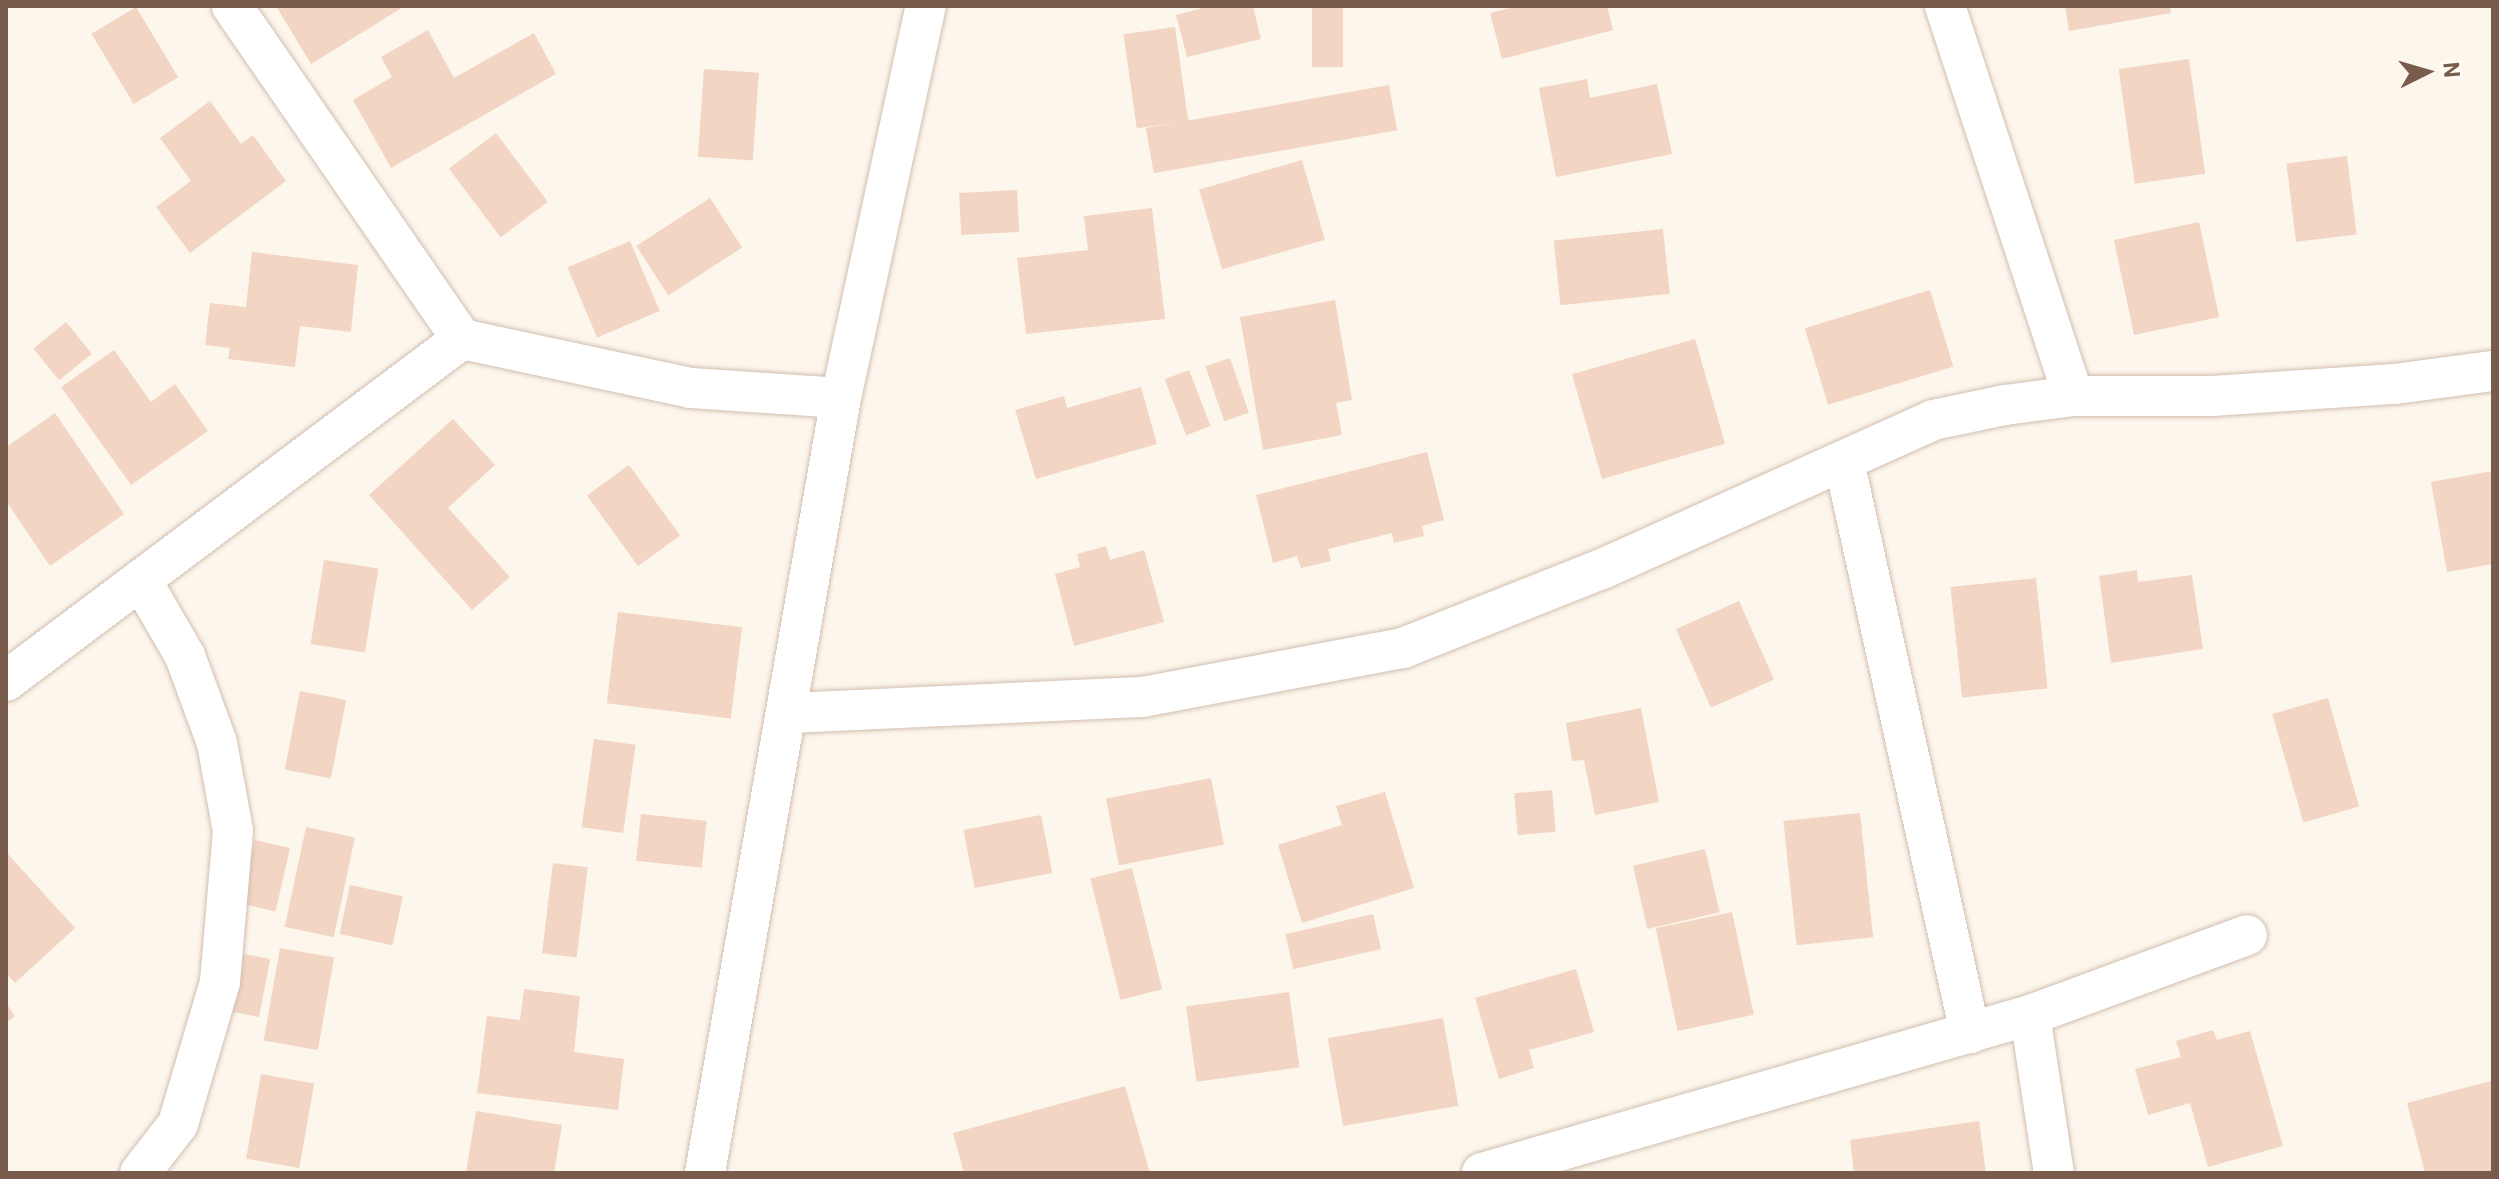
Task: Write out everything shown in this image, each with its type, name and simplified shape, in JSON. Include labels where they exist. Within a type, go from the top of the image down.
[{"type":"street","points":[[232,6],[462,339],[691,388],[841,398]]},
{"type":"street","points":[[705,1173],[841,398],[926,6]]},
{"type":"street","points":[[1945,6],[2073,396]]},
{"type":"street","points":[[6,681],[462,339]]},
{"type":"street","points":[[788,713],[1143,697],[1403,648],[1602,569],[1933,420],[2073,396],[2212,396],[2395,384],[2493,371]]},
{"type":"street","points":[[1844,461],[1970,1033]]},
{"type":"street","points":[[140,1173],[178,1124],[220,982],[233,831],[217,743],[185,656],[141,580]]},
{"type":"street","points":[[1482,1173],[2030,1015],[2247,935]]},
{"type":"street","points":[[2030,1015],[2054,1173]]},
{"type":"building","points":[[276,6],[405,6],[311,64]]},
{"type":"building","points":[[1210,6],[1253,6],[1261,39],[1187,57],[1176,15]]},
{"type":"building","points":[[1312,6],[1343,6],[1343,67],[1312,67]]},
{"type":"building","points":[[1518,6],[1607,6],[1613,30],[1502,59],[1490,13]]},
{"type":"building","points":[[2065,6],[2170,6],[2171,13],[2069,31]]},
{"type":"building","points":[[136,7],[178,77],[134,104],[91,34]]},
{"type":"building","points":[[1175,27],[1188,121],[1137,128],[1124,34]]},
{"type":"building","points":[[428,30],[454,78],[534,33],[556,74],[391,168],[353,100],[392,77],[381,57]]},
{"type":"building","points":[[2189,59],[2205,174],[2135,184],[2119,69]]},
{"type":"building","points":[[704,69],[759,73],[753,161],[698,157]]},
{"type":"building","points":[[1587,79],[1590,98],[1657,84],[1672,154],[1556,177],[1539,88]]},
{"type":"building","points":[[1389,85],[1397,130],[1154,173],[1146,128]]},
{"type":"building","points":[[210,101],[241,144],[253,135],[286,181],[190,253],[156,207],[191,181],[160,138]]},
{"type":"building","points":[[496,133],[548,202],[501,237],[449,169]]},
{"type":"building","points":[[2347,156],[2357,234],[2296,242],[2286,163]]},
{"type":"building","points":[[1302,160],[1325,240],[1222,269],[1199,189]]},
{"type":"building","points":[[1017,190],[1019,232],[961,235],[959,193]]},
{"type":"building","points":[[710,198],[742,247],[668,295],[636,246]]},
{"type":"building","points":[[1152,208],[1165,319],[1026,334],[1017,258],[1088,250],[1084,216]]},
{"type":"building","points":[[2199,222],[2219,317],[2134,335],[2114,240]]},
{"type":"building","points":[[1663,229],[1670,294],[1560,305],[1554,240]]},
{"type":"building","points":[[630,241],[660,311],[597,338],[567,268]]},
{"type":"building","points":[[252,252],[358,265],[351,332],[300,326],[295,367],[228,359],[230,348],[205,345],[210,303],[246,307]]},
{"type":"building","points":[[1930,290],[1953,367],[1828,405],[1805,328]]},
{"type":"building","points":[[1335,300],[1352,400],[1336,403],[1342,435],[1263,450],[1240,317]]},
{"type":"building","points":[[66,322],[92,354],[59,380],[33,348]]},
{"type":"building","points":[[1695,339],[1725,444],[1602,479],[1572,374]]},
{"type":"building","points":[[114,350],[151,402],[175,384],[208,431],[131,485],[61,387]]},
{"type":"building","points":[[1230,358],[1249,413],[1224,421],[1205,366]]},
{"type":"building","points":[[1189,370],[1211,426],[1186,435],[1165,379]]},
{"type":"building","points":[[1141,387],[1157,444],[1036,479],[1015,410],[1064,396],[1067,408]]},
{"type":"building","points":[[55,413],[124,514],[50,566],[6,501],[6,447]]},
{"type":"building","points":[[453,419],[495,465],[448,508],[510,577],[472,610],[369,495]]},
{"type":"building","points":[[1427,452],[1444,520],[1422,526],[1424,536],[1394,543],[1392,533],[1328,549],[1331,561],[1301,568],[1297,556],[1273,563],[1256,495]]},
{"type":"building","points":[[629,465],[680,535],[638,566],[587,496]]},
{"type":"building","points":[[2493,471],[2493,564],[2447,572],[2431,482]]},
{"type":"building","points":[[1106,546],[1110,560],[1144,550],[1164,622],[1074,646],[1055,574],[1080,567],[1077,554]]},
{"type":"building","points":[[324,560],[378,569],[365,653],[311,644]]},
{"type":"building","points":[[2137,570],[2138,582],[2192,575],[2203,649],[2111,663],[2099,576]]},
{"type":"building","points":[[2036,578],[2048,688],[1962,697],[1950,587]]},
{"type":"building","points":[[1739,601],[1774,680],[1711,708],[1676,629]]},
{"type":"building","points":[[618,612],[742,627],[731,719],[607,703]]},
{"type":"building","points":[[300,691],[346,700],[331,778],[285,770]]},
{"type":"building","points":[[2328,698],[2359,807],[2303,823],[2272,714]]},
{"type":"building","points":[[1641,708],[1659,802],[1595,815],[1584,760],[1572,761],[1566,723]]},
{"type":"building","points":[[594,739],[636,745],[623,833],[582,827]]},
{"type":"building","points":[[1211,778],[1224,845],[1119,865],[1106,798]]},
{"type":"building","points":[[1552,790],[1556,832],[1518,835],[1514,793]]},
{"type":"building","points":[[1385,792],[1414,888],[1302,923],[1278,845],[1342,825],[1336,806]]},
{"type":"building","points":[[1860,813],[1873,937],[1796,945],[1783,821]]},
{"type":"building","points":[[641,814],[707,821],[702,868],[636,861]]},
{"type":"building","points":[[1041,815],[1052,873],[975,888],[963,830]]},
{"type":"building","points":[[306,827],[355,837],[334,937],[285,927]]},
{"type":"building","points":[[255,840],[290,848],[275,911],[240,903]]},
{"type":"building","points":[[1705,849],[1720,912],[1648,929],[1633,866]]},
{"type":"building","points":[[6,852],[75,928],[15,983],[6,973]]},
{"type":"building","points":[[553,863],[588,867],[577,958],[542,953]]},
{"type":"building","points":[[1132,868],[1162,989],[1121,1000],[1090,878]]},
{"type":"building","points":[[350,885],[403,896],[392,945],[340,934]]},
{"type":"building","points":[[1732,912],[1754,1015],[1678,1031],[1656,928]]},
{"type":"building","points":[[1373,914],[1381,949],[1293,969],[1285,934]]},
{"type":"building","points":[[280,948],[334,958],[318,1050],[264,1041]]},
{"type":"building","points":[[234,952],[270,959],[259,1017],[223,1010]]},
{"type":"building","points":[[1576,969],[1594,1032],[1529,1050],[1534,1068],[1499,1079],[1475,998]]},
{"type":"building","points":[[524,989],[580,996],[574,1052],[624,1059],[618,1110],[477,1093],[487,1016],[520,1020]]},
{"type":"building","points":[[1289,992],[1300,1067],[1197,1082],[1186,1006]]},
{"type":"building","points":[[6,1003],[15,1016],[6,1023]]},
{"type":"building","points":[[1443,1018],[1458,1106],[1343,1126],[1328,1038]]},
{"type":"building","points":[[2213,1030],[2217,1040],[2250,1031],[2283,1146],[2208,1167],[2190,1103],[2148,1115],[2135,1069],[2181,1057],[2176,1041]]},
{"type":"building","points":[[261,1074],[314,1083],[299,1168],[246,1159]]},
{"type":"building","points":[[2491,1081],[2493,1173],[2425,1173],[2407,1103]]},
{"type":"building","points":[[1125,1086],[1150,1173],[964,1173],[953,1133]]},
{"type":"building","points":[[476,1111],[562,1125],[554,1173],[466,1173]]},
{"type":"building","points":[[1979,1121],[1986,1173],[1854,1173],[1850,1140]]}]
